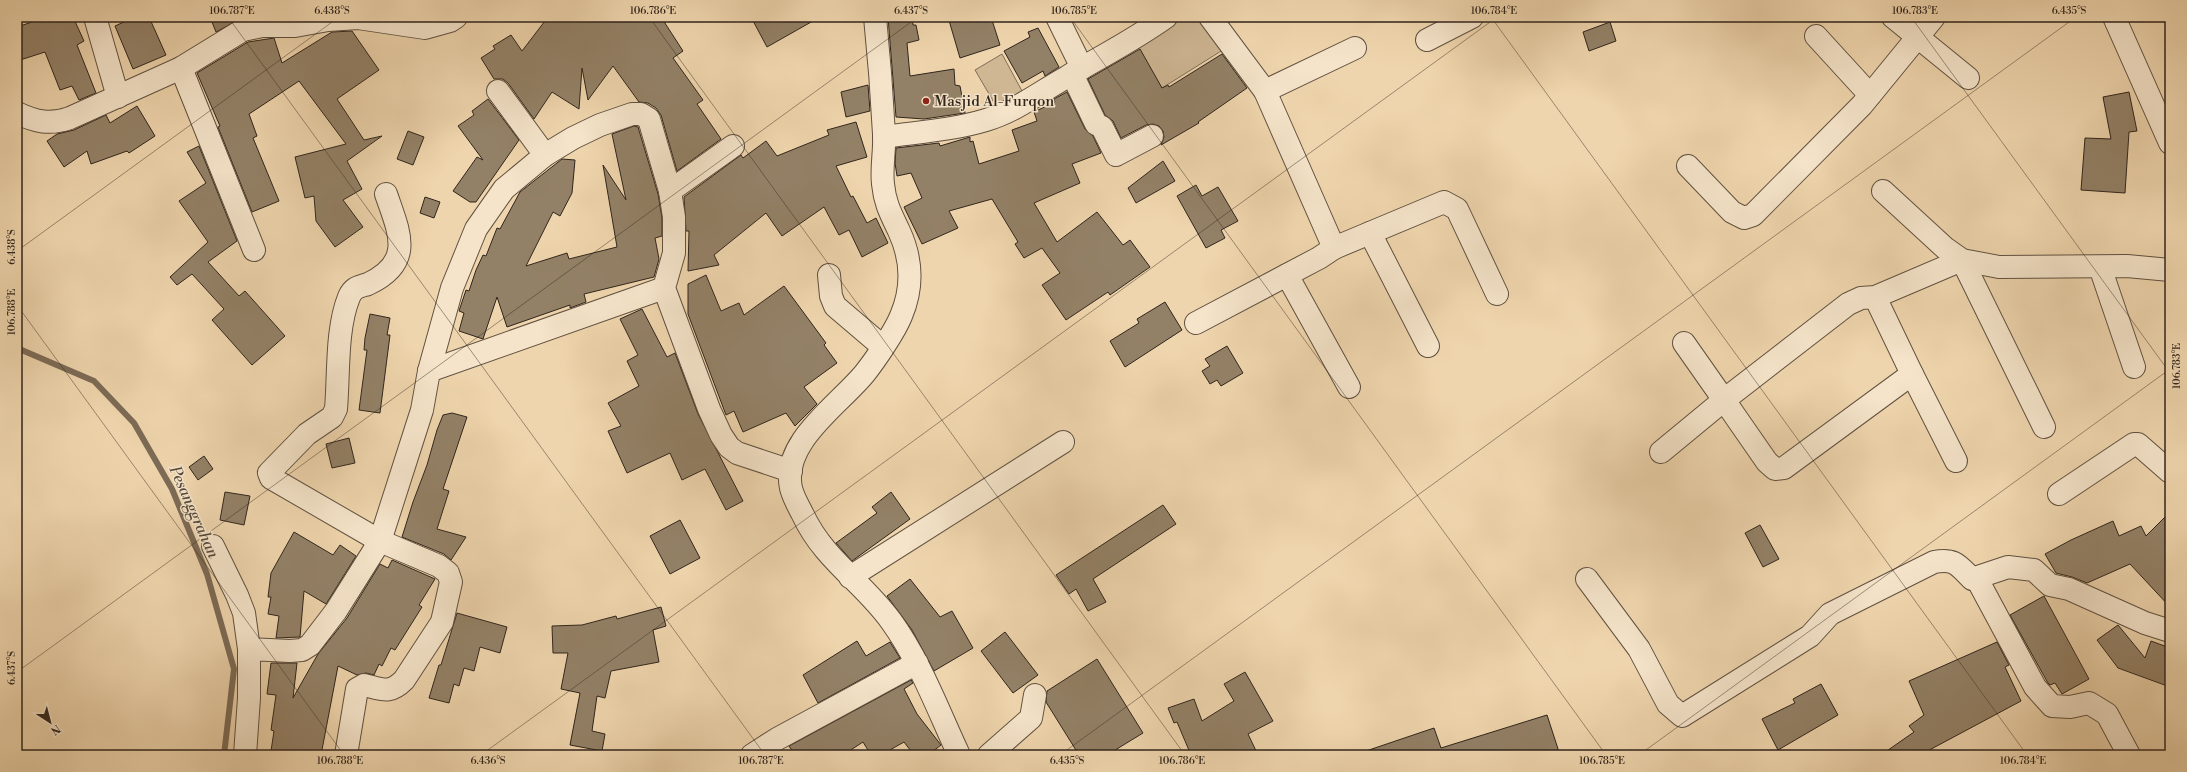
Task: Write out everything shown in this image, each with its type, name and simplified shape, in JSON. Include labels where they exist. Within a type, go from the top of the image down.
[{"type":"street","points":[[95,17],[118,97]]},
{"type":"street","points":[[17,113],[35,121],[58,122],[118,97],[181,68],[243,30],[262,26],[295,26],[328,20],[358,18],[424,28],[450,21],[456,17]]},
{"type":"street","points":[[876,17],[884,137],[882,182],[886,207],[899,232],[908,255],[910,276],[908,299],[903,312],[866,372],[810,431],[798,449],[791,471],[791,488],[808,527],[821,547],[890,620],[917,663],[959,755]]},
{"type":"street","points":[[1056,17],[1096,124],[1102,127],[1116,155],[1152,136]]},
{"type":"street","points":[[884,137],[962,126],[987,120],[1018,108],[1077,71],[1126,44],[1166,17]]},
{"type":"street","points":[[1210,17],[1264,91],[1334,248]]},
{"type":"street","points":[[1427,40],[1472,17]]},
{"type":"street","points":[[1892,17],[1968,78]]},
{"type":"street","points":[[1688,166],[1732,212],[1744,218],[1753,215],[1870,95],[1934,17]]},
{"type":"street","points":[[2114,17],[2170,143]]},
{"type":"street","points":[[1816,36],[1870,95]]},
{"type":"street","points":[[1264,91],[1355,48]]},
{"type":"street","points":[[181,68],[254,250]]},
{"type":"street","points":[[498,91],[545,155]]},
{"type":"street","points":[[249,649],[290,651],[302,650],[310,645],[336,611],[380,541],[387,524],[422,410],[429,371],[452,288],[476,229],[504,189],[545,155],[573,138],[600,125],[632,114],[641,114],[649,119],[653,129],[659,158],[670,191],[676,238],[671,269],[664,288],[709,410],[721,435],[729,447],[737,453],[791,471]]},
{"type":"street","points":[[670,191],[733,146]]},
{"type":"street","points":[[1883,191],[1945,248],[1962,260],[1999,267],[2127,266],[2170,270]]},
{"type":"street","points":[[346,755],[357,689],[364,684],[388,691],[397,688],[404,680],[442,622],[451,582],[448,573],[439,566],[380,541],[272,478],[270,473],[307,434],[332,417],[336,409],[342,315],[350,295],[358,286],[382,276],[391,268],[398,254],[401,236],[386,194]]},
{"type":"street","points":[[1196,323],[1287,275],[1334,248],[1444,202],[1457,209],[1497,294]]},
{"type":"street","points":[[1370,233],[1428,346]]},
{"type":"street","points":[[1661,452],[1724,400],[1848,304],[1861,298],[1875,297],[1962,260]]},
{"type":"street","points":[[1962,260],[2044,427]]},
{"type":"street","points":[[2100,267],[2134,367]]},
{"type":"street","points":[[829,275],[831,296],[835,306],[882,346]]},
{"type":"street","points":[[1287,275],[1349,387]]},
{"type":"street","points":[[429,371],[664,288]]},
{"type":"street","points":[[1875,297],[1956,461]]},
{"type":"street","points":[[1684,343],[1767,462],[1775,469],[1784,468],[1912,374]]},
{"type":"street","points":[[850,577],[1063,442]]},
{"type":"street","points":[[2059,494],[2134,444],[2138,444],[2170,472]]},
{"type":"street","points":[[213,546],[240,601],[244,613],[249,649],[249,698],[245,755]]},
{"type":"street","points":[[1587,579],[1640,649],[1668,704],[1682,716],[1810,636],[1830,614],[1934,562],[1948,560],[1958,564],[1972,579],[1977,579],[2008,566],[2034,570],[2050,585],[2069,589],[2145,623],[2170,631]]},
{"type":"street","points":[[1977,579],[2035,687],[2052,706],[2070,707],[2089,703],[2107,714],[2129,755]]},
{"type":"street","points":[[752,755],[777,739],[917,663]]},
{"type":"street","points":[[989,755],[1031,718],[1035,695]]},
{"type":"shaded area","points":[[1171,17],[1202,17],[1226,48],[1162,88],[1135,42]]},
{"type":"shaded area","points":[[1002,54],[1022,91],[996,106],[975,70]]},
{"type":"building","points":[[30,17],[73,17],[84,41],[77,45],[96,93],[79,100],[72,86],[60,90],[45,52],[17,61],[17,27],[32,22]]},
{"type":"building","points":[[135,17],[149,17],[166,55],[133,69],[115,26]]},
{"type":"building","points":[[210,17],[244,17],[216,32]]},
{"type":"building","points":[[548,17],[661,17],[683,51],[673,58],[703,100],[697,104],[721,139],[677,171],[661,115],[656,108],[648,103],[639,102],[613,66],[588,100],[582,68],[579,109],[552,92],[534,119],[508,83],[503,79],[494,79],[481,58],[495,49],[493,46],[511,35],[522,51]]},
{"type":"building","points":[[751,17],[820,17],[767,47]]},
{"type":"building","name":"Masjid Al-Furqon","points":[[888,17],[912,17],[913,25],[916,25],[919,40],[907,43],[910,76],[954,69],[955,85],[960,86],[965,113],[924,119],[896,117]]},
{"type":"building","points":[[948,17],[991,17],[1000,45],[960,58]]},
{"type":"building","points":[[1610,22],[1616,41],[1589,51],[1583,32]]},
{"type":"building","points":[[1038,28],[1059,67],[1045,76],[1043,71],[1022,83],[1004,51],[1030,37],[1028,32]]},
{"type":"building","points":[[352,31],[379,70],[337,99],[364,140],[382,136],[347,161],[362,189],[343,200],[363,227],[335,247],[316,221],[314,196],[305,198],[295,157],[346,144],[299,81],[249,114],[257,136],[253,138],[279,201],[252,212],[218,127],[220,126],[197,73],[248,42],[274,38],[282,63],[332,32]]},
{"type":"building","points":[[1140,49],[1162,88],[1168,85],[1169,87],[1222,54],[1247,88],[1198,122],[1199,123],[1161,145],[1164,137],[1163,131],[1159,126],[1153,124],[1146,125],[1121,138],[1113,121],[1105,115],[1088,79]]},
{"type":"building","points":[[868,85],[870,111],[846,117],[841,92]]},
{"type":"building","points":[[1067,92],[1085,129],[1093,136],[1101,153],[1072,164],[1080,183],[1034,203],[1057,242],[1097,212],[1123,245],[1130,240],[1150,267],[1110,295],[1108,292],[1066,320],[1042,285],[1060,273],[1042,248],[1024,258],[1015,244],[1018,242],[992,199],[949,211],[958,228],[922,244],[904,207],[922,198],[911,173],[897,176],[895,163],[896,148],[939,143],[940,146],[970,137],[970,142],[973,141],[979,164],[1019,151],[1012,130],[1037,121],[1034,112],[1055,102],[1054,99]]},
{"type":"building","points":[[2129,92],[2137,131],[2129,132],[2125,193],[2081,190],[2085,138],[2111,139],[2103,97]]},
{"type":"building","points":[[488,99],[519,140],[476,202],[470,202],[453,191],[477,157],[483,160],[458,126],[474,115],[472,111]]},
{"type":"building","points":[[137,106],[155,136],[129,153],[127,151],[91,164],[87,151],[64,167],[47,141],[57,134],[74,130],[106,115],[110,123]]},
{"type":"building","points":[[856,122],[867,157],[836,166],[851,197],[853,196],[867,223],[876,218],[888,243],[862,257],[849,230],[839,235],[824,207],[782,236],[766,213],[714,255],[719,265],[688,271],[689,231],[686,231],[684,197],[741,155],[743,158],[766,141],[777,156],[829,135],[827,130]]},
{"type":"building","points":[[634,126],[638,127],[658,194],[662,218],[662,236],[655,238],[659,259],[654,277],[584,294],[586,302],[570,308],[570,305],[507,327],[497,297],[483,339],[459,331],[464,313],[459,311],[466,290],[469,291],[476,270],[483,255],[486,256],[497,228],[500,229],[520,192],[562,159],[575,160],[572,193],[560,216],[553,212],[526,266],[567,253],[569,259],[617,247],[603,165],[626,200],[612,134]]},
{"type":"building","points":[[408,131],[424,137],[413,165],[397,159]]},
{"type":"building","points":[[199,146],[237,241],[208,262],[239,296],[245,291],[285,336],[252,365],[212,320],[224,309],[192,274],[177,285],[170,277],[208,242],[179,201],[206,183],[187,152]]},
{"type":"building","points":[[1163,161],[1175,181],[1136,203],[1128,188]]},
{"type":"building","points":[[1196,185],[1202,196],[1218,187],[1238,221],[1221,230],[1225,238],[1206,248],[1177,196]]},
{"type":"building","points":[[425,197],[440,202],[434,218],[420,213]]},
{"type":"building","points":[[706,275],[721,311],[739,303],[744,315],[784,286],[826,343],[824,345],[837,363],[804,387],[817,404],[795,426],[786,413],[743,432],[734,411],[726,415],[688,314],[688,284]]},
{"type":"building","points":[[1165,302],[1182,330],[1125,367],[1110,341],[1139,323],[1137,319]]},
{"type":"building","points":[[642,309],[667,357],[675,353],[698,414],[743,501],[726,510],[705,469],[682,480],[670,453],[627,473],[608,431],[621,426],[608,403],[639,386],[627,361],[638,355],[620,319]]},
{"type":"building","points":[[370,314],[390,318],[387,335],[390,335],[380,413],[359,410],[367,350],[364,350],[365,338]]},
{"type":"building","points":[[1227,346],[1243,373],[1221,386],[1217,380],[1210,384],[1202,371],[1210,366],[1205,359]]},
{"type":"building","points":[[452,413],[467,417],[443,489],[449,491],[437,529],[466,537],[451,560],[444,554],[402,537],[443,415]]},
{"type":"building","points":[[349,438],[355,463],[332,468],[326,444]]},
{"type":"building","points":[[204,456],[213,469],[198,480],[189,467]]},
{"type":"building","points":[[225,492],[250,496],[244,525],[220,520]]},
{"type":"building","points":[[891,492],[910,519],[852,561],[836,543],[877,513],[872,507]]},
{"type":"building","points":[[1163,505],[1176,524],[1093,579],[1106,602],[1088,611],[1076,589],[1069,594],[1056,575]]},
{"type":"building","points":[[2170,512],[2170,607],[2130,564],[2087,583],[2056,573],[2045,554],[2071,540],[2113,521],[2119,536],[2141,526],[2146,536]]},
{"type":"building","points":[[680,520],[700,558],[670,574],[650,536]]},
{"type":"building","points":[[1760,525],[1779,559],[1763,567],[1745,533]]},
{"type":"building","points":[[294,532],[333,555],[340,545],[356,556],[326,604],[304,591],[300,637],[276,638],[279,616],[268,614],[271,597],[268,597],[271,573]]},
{"type":"building","points":[[392,560],[435,579],[419,605],[422,607],[395,650],[391,648],[382,666],[379,664],[374,675],[366,673],[357,675],[338,666],[321,755],[272,755],[273,751],[271,751],[274,731],[271,730],[276,695],[267,694],[271,663],[297,663],[293,698],[318,654],[347,618],[380,564],[388,568]]},
{"type":"building","points":[[910,579],[940,617],[952,611],[973,648],[934,671],[912,630],[887,596]]},
{"type":"building","points":[[2044,596],[2089,679],[2062,694],[2055,683],[2050,685],[2048,683],[2010,615]]},
{"type":"building","points":[[661,607],[666,626],[653,630],[659,662],[611,671],[605,698],[597,696],[592,731],[605,734],[602,751],[570,745],[580,693],[561,689],[568,653],[553,653],[552,626],[582,625],[616,616],[617,619]]},
{"type":"building","points":[[457,613],[507,627],[500,653],[480,647],[474,671],[464,668],[459,686],[454,684],[449,703],[429,698]]},
{"type":"building","points":[[2118,625],[2145,658],[2151,641],[2170,648],[2170,687],[2118,668],[2097,640]]},
{"type":"building","points":[[1005,632],[1038,675],[1013,693],[981,651]]},
{"type":"building","points":[[857,641],[866,656],[890,642],[900,658],[818,703],[803,675]]},
{"type":"building","points":[[1997,642],[2009,665],[2005,667],[2021,701],[1920,755],[1881,755],[1914,732],[1909,726],[1924,715],[1909,681]]},
{"type":"building","points":[[1097,659],[1143,733],[1107,755],[1079,755],[1046,702],[1047,691]]},
{"type":"building","points":[[1245,672],[1273,721],[1248,734],[1258,755],[1191,755],[1177,722],[1174,723],[1168,708],[1194,699],[1202,721],[1234,701],[1224,684]]},
{"type":"building","points":[[911,680],[913,683],[904,689],[917,714],[941,745],[928,755],[914,755],[904,742],[881,755],[871,755],[863,742],[843,755],[795,755],[789,746]]},
{"type":"building","points":[[1821,684],[1838,715],[1778,750],[1762,719],[1795,703],[1793,699]]},
{"type":"building","points":[[1547,715],[1560,755],[1363,755],[1363,752],[1434,728],[1441,748]]},
{"type":"waterway","name":"Pesanggrahan","points":[[17,348],[94,381],[134,423],[172,489],[207,574],[234,669],[224,755]]},
{"type":"place","name":"Masjid Al-Furqon","points":[[926,101]]}]
